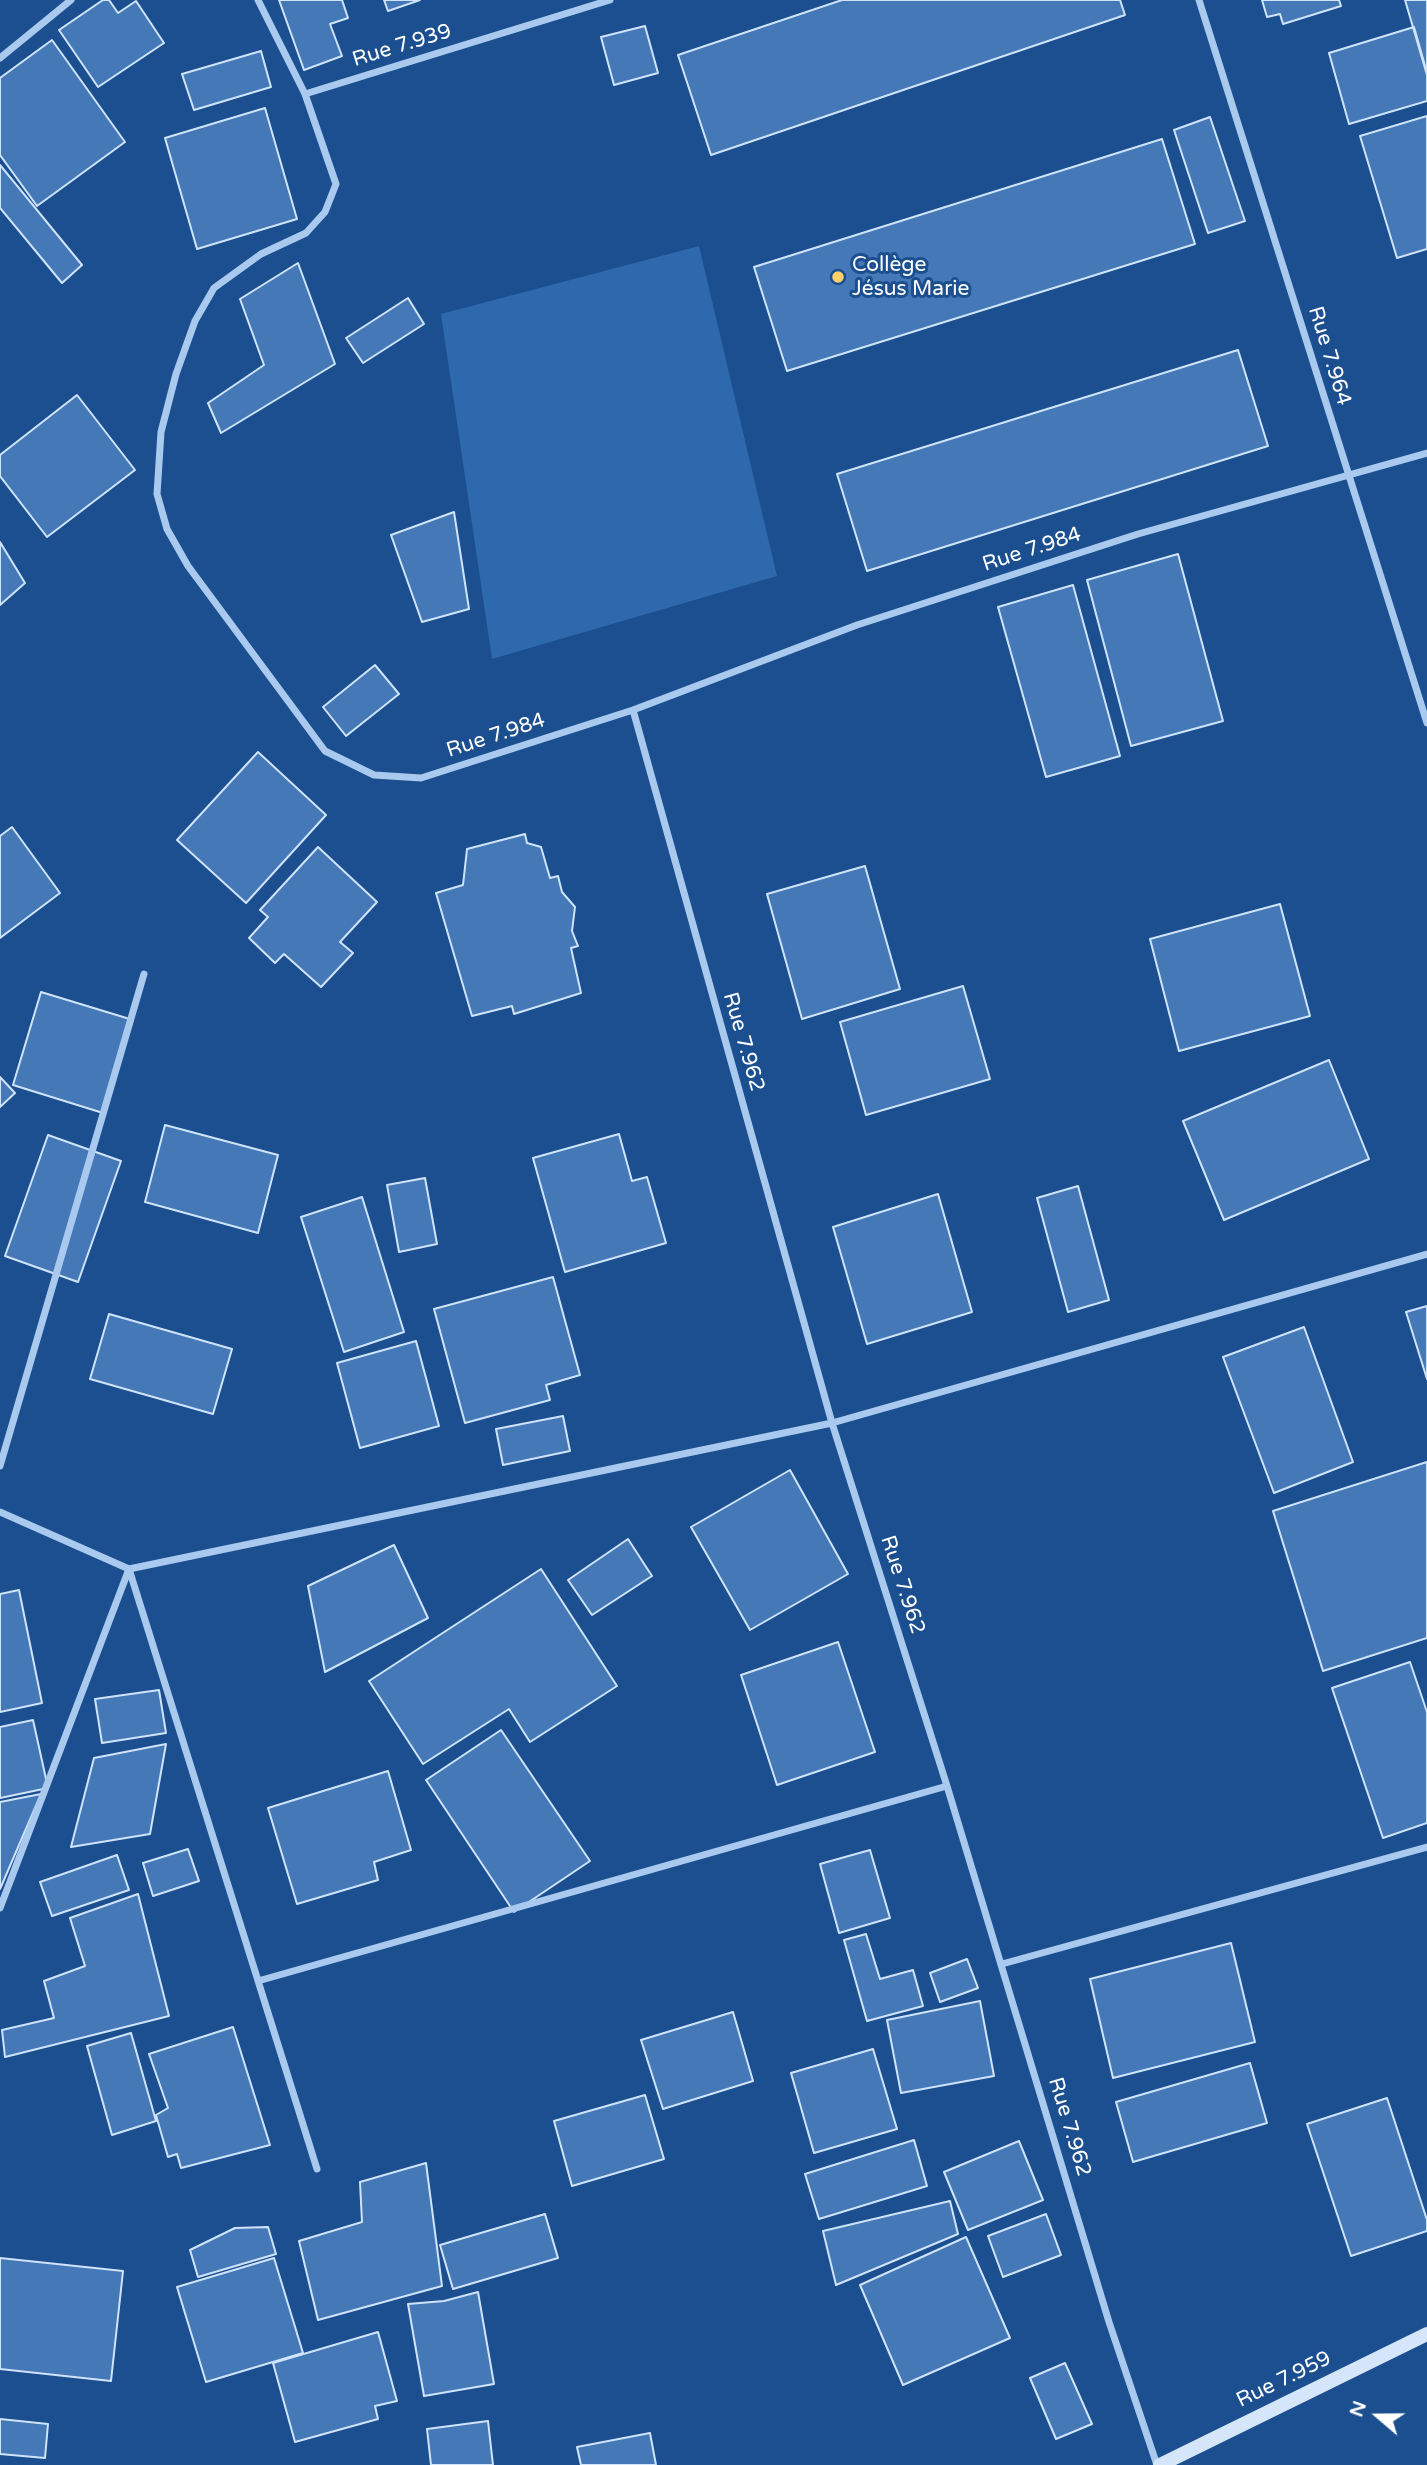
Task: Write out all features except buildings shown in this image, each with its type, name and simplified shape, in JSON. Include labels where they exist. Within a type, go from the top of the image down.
[{"type":"street","points":[[0,58],[71,0]]},
{"type":"street","points":[[258,0],[305,94]]},
{"type":"street","name":"Rue 7.939","points":[[305,94],[610,0]]},
{"type":"street","name":"Rue 7.964","points":[[1199,0],[1427,723]]},
{"type":"street","name":"Rue 7.984","points":[[305,94],[335,184],[325,212],[306,233],[261,254],[214,288],[195,321],[176,374],[161,432],[157,494],[167,529],[188,566],[325,751],[374,775],[421,778],[633,710],[882,617],[1138,534],[1427,453]]},
{"type":"street","name":"Rue 7.962","points":[[633,710],[832,1423],[1002,1964],[1109,2322],[1158,2465]]},
{"type":"street","points":[[0,1466],[144,974]]},
{"type":"street","points":[[0,1512],[129,1569],[832,1423],[1427,1254]]},
{"type":"street","points":[[0,1908],[129,1569]]},
{"type":"street","points":[[129,1569],[317,2169]]},
{"type":"street","points":[[258,1981],[947,1786]]},
{"type":"street","points":[[1002,1964],[1427,1847]]},
{"type":"street","name":"Rue 7.959","points":[[1158,2465],[1427,2334]]},
{"type":"shaded area","points":[[699,246],[777,576],[492,659],[441,314]]},
{"type":"place","name":"Collège Jésus Marie","points":[[838,277]]}]
